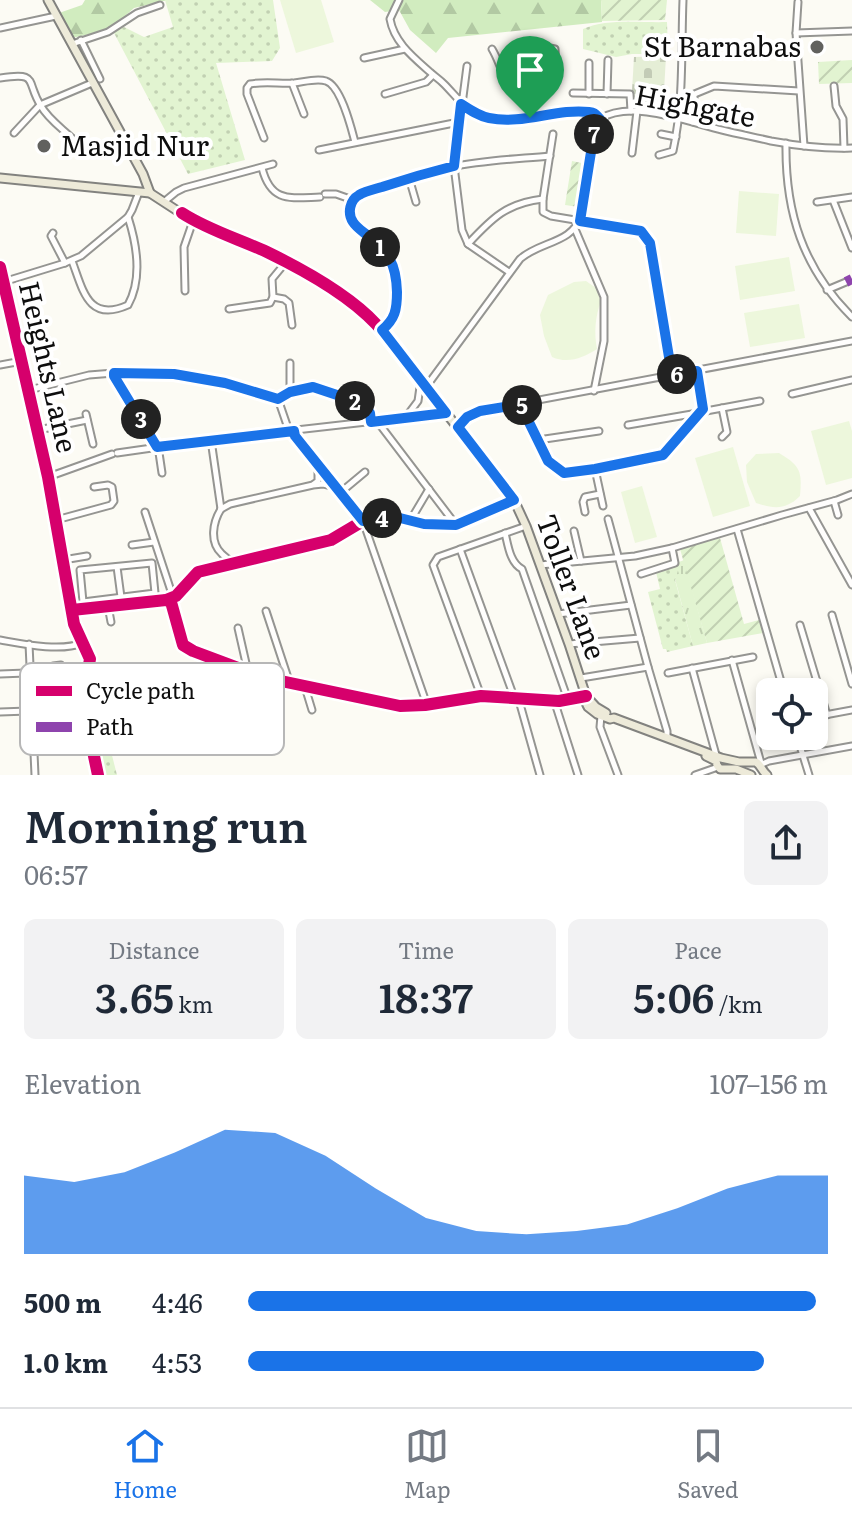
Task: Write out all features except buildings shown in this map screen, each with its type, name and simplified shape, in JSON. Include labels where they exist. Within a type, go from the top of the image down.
[{"type":"main road","points":[[48,0],[71,44],[96,81],[150,193]]},
{"type":"main road","name":"Toller Lane","points":[[0,178],[150,193],[193,221],[311,275],[351,302],[382,330],[423,387],[514,500],[586,696],[607,716],[695,748],[699,753],[718,760],[754,762],[761,770]]},
{"type":"main road","name":"Toller Lane","points":[[718,760],[723,770],[736,769],[747,774]]},
{"type":"street","points":[[399,0],[390,19],[395,36],[405,49],[444,83],[461,104]]},
{"type":"street","points":[[659,155],[673,151],[676,137],[683,0]]},
{"type":"street","points":[[798,2],[796,33],[804,146]]},
{"type":"street","points":[[71,44],[110,31],[144,9],[160,5]]},
{"type":"street","points":[[0,28],[56,16]]},
{"type":"street","points":[[796,33],[852,31]]},
{"type":"street","points":[[14,133],[40,105],[96,81],[81,40]]},
{"type":"street","points":[[492,49],[509,81],[516,85],[548,81],[553,76],[555,49],[550,48]]},
{"type":"street","points":[[364,58],[405,49]]},
{"type":"street","points":[[524,52],[525,100],[530,118]]},
{"type":"street","points":[[607,94],[608,60]]},
{"type":"street","points":[[589,63],[589,94]]},
{"type":"street","points":[[467,66],[454,166],[462,230],[468,244],[509,272]]},
{"type":"street","points":[[385,94],[426,82],[433,75]]},
{"type":"street","points":[[0,78],[25,77],[31,81],[40,105],[73,139]]},
{"type":"street","points":[[264,138],[247,94],[250,84],[322,80],[335,88],[351,124],[355,142]]},
{"type":"street","points":[[292,83],[304,114]]},
{"type":"street","points":[[680,100],[714,86],[799,91]]},
{"type":"street","points":[[834,86],[836,106],[843,119],[844,148]]},
{"type":"street","points":[[573,93],[630,94],[634,111],[632,153]]},
{"type":"street","points":[[693,122],[694,95]]},
{"type":"street","name":"Highgate","points":[[461,104],[488,118],[515,119],[589,112],[600,119],[614,112],[634,111],[786,143],[852,148]]},
{"type":"street","points":[[406,418],[423,387],[509,272],[530,251],[565,238],[575,229],[580,221],[595,127],[600,119]]},
{"type":"street","points":[[319,150],[459,122]]},
{"type":"street","points":[[553,134],[543,212],[551,216],[641,231],[650,243],[672,375]]},
{"type":"street","points":[[661,134],[676,137]]},
{"type":"street","points":[[786,143],[788,193],[800,242],[827,290],[852,317]]},
{"type":"street","points":[[382,330],[396,315],[395,271],[391,258],[354,224],[350,217],[353,200],[360,194],[454,166],[550,156]]},
{"type":"street","points":[[165,201],[184,188],[273,164]]},
{"type":"street","points":[[262,168],[270,189],[280,195],[292,198],[336,194],[353,200]]},
{"type":"street","points":[[409,178],[416,202]]},
{"type":"street","points":[[3,282],[81,256],[128,217],[139,191]]},
{"type":"street","points":[[817,202],[852,197]]},
{"type":"street","points":[[468,244],[490,220],[508,209],[525,201],[543,199]]},
{"type":"street","points":[[833,200],[852,248]]},
{"type":"street","points":[[53,233],[51,236],[86,299],[93,306],[112,310],[128,305],[136,281],[133,232],[128,217]]},
{"type":"street","points":[[185,291],[184,247],[193,221]]},
{"type":"street","points":[[575,229],[604,297],[604,341],[594,391]]},
{"type":"street","points":[[229,309],[270,303],[273,297],[272,279],[286,262]]},
{"type":"street","name":"Heights Lane","points":[[0,267],[48,477],[77,634],[89,663]]},
{"type":"street","points":[[827,290],[846,282]]},
{"type":"street","points":[[273,297],[289,303],[292,325]]},
{"type":"street","points":[[458,427],[467,417],[480,411],[852,341]]},
{"type":"street","points":[[0,365],[22,361]]},
{"type":"street","points":[[290,363],[290,392]]},
{"type":"street","points":[[697,371],[703,409]]},
{"type":"street","points":[[114,373],[158,446],[162,473]]},
{"type":"street","points":[[29,390],[89,375],[174,374],[225,383],[278,399],[290,392],[313,387],[348,398],[370,413],[456,525]]},
{"type":"street","points":[[792,394],[852,380]]},
{"type":"street","points":[[278,399],[291,431],[363,521],[427,705]]},
{"type":"street","points":[[703,409],[760,401]]},
{"type":"street","points":[[522,404],[548,461],[564,473],[663,455],[703,409]]},
{"type":"street","points":[[722,408],[727,432],[722,437]]},
{"type":"street","points":[[48,477],[114,454],[158,446],[446,413]]},
{"type":"street","points":[[628,425],[692,414],[696,416]]},
{"type":"street","points":[[38,430],[87,417],[93,444]]},
{"type":"street","points":[[59,425],[64,449]]},
{"type":"street","points":[[538,440],[599,431]]},
{"type":"street","points":[[211,440],[221,509],[213,532],[221,554],[232,563]]},
{"type":"street","points":[[313,485],[318,481],[318,465]]},
{"type":"street","points":[[595,469],[603,506]]},
{"type":"street","points":[[340,491],[365,472]]},
{"type":"street","points":[[221,509],[230,504],[313,485],[323,484],[340,491]]},
{"type":"street","points":[[56,520],[111,505],[114,501],[112,487],[94,487]]},
{"type":"street","points":[[410,521],[429,489]]},
{"type":"street","points":[[585,512],[585,497],[600,494]]},
{"type":"street","points":[[540,565],[635,556],[672,548],[852,494]]},
{"type":"street","points":[[72,610],[108,606],[121,601],[155,593],[152,563],[80,570],[83,602],[121,601],[169,599],[176,596],[198,572],[331,540],[363,521],[392,516],[424,524],[456,525],[514,500]]},
{"type":"street","points":[[834,501],[838,515]]},
{"type":"street","points":[[809,508],[852,585]]},
{"type":"street","points":[[145,512],[183,645],[224,663]]},
{"type":"street","points":[[608,519],[667,738]]},
{"type":"street","points":[[481,696],[433,565],[438,557],[526,526]]},
{"type":"street","points":[[737,529],[780,678]]},
{"type":"street","points":[[574,531],[581,561]]},
{"type":"street","points":[[505,533],[516,566],[522,569],[568,700]]},
{"type":"street","points":[[132,545],[154,542]]},
{"type":"street","points":[[641,574],[675,563],[672,548]]},
{"type":"street","points":[[460,549],[516,697],[540,775]]},
{"type":"street","points":[[63,560],[87,556]]},
{"type":"street","points":[[117,567],[121,601]]},
{"type":"street","points":[[558,614],[631,605]]},
{"type":"street","points":[[108,606],[111,622]]},
{"type":"street","points":[[266,611],[283,663]]},
{"type":"street","points":[[832,615],[852,684]]},
{"type":"street","points":[[800,625],[816,678]]},
{"type":"street","points":[[238,628],[246,663]]},
{"type":"street","points":[[569,644],[640,638]]},
{"type":"street","points":[[0,640],[73,646],[82,643]]},
{"type":"street","points":[[29,644],[30,663]]},
{"type":"street","points":[[668,673],[753,657]]},
{"type":"street","points":[[732,660],[761,770],[803,755],[852,746]]},
{"type":"street","points":[[284,666],[290,684]]},
{"type":"street","points":[[581,678],[648,667]]},
{"type":"street","points":[[692,668],[718,760],[704,774],[695,775]]},
{"type":"street","points":[[0,674],[20,673]]},
{"type":"street","points":[[284,682],[400,706],[481,696],[568,700],[586,696]]},
{"type":"street","points":[[305,687],[312,710]]},
{"type":"street","points":[[554,700],[578,775]]},
{"type":"street","points":[[828,715],[852,710]]},
{"type":"street","points":[[0,712],[20,711]]},
{"type":"street","points":[[607,716],[600,727],[618,775]]},
{"type":"street","points":[[801,750],[809,775]]},
{"type":"street","points":[[34,755],[35,775]]},
{"type":"street","name":"Heights Lane","points":[[94,755],[98,775]]},
{"type":"green space","points":[[85,0],[168,0],[134,8],[115,25],[72,38],[59,13],[82,5]]},
{"type":"green space","points":[[165,0],[273,0],[280,48],[272,61],[216,63],[245,160],[188,174],[113,31],[124,27],[144,37],[173,27]]},
{"type":"green space","points":[[280,0],[321,0],[334,42],[296,53]]},
{"type":"green space","points":[[370,0],[601,0],[602,22],[448,38],[436,53],[410,30],[399,10],[385,12]]},
{"type":"green space","points":[[601,0],[667,0],[665,20],[602,21]]},
{"type":"green space","points":[[613,22],[667,22],[668,54],[616,57],[583,49],[583,29],[592,26]]},
{"type":"green space","points":[[666,56],[663,109],[631,107],[634,57]]},
{"type":"green space","points":[[852,60],[852,83],[819,84],[818,62]]},
{"type":"green space","points":[[572,161],[586,164],[579,207],[565,205]]},
{"type":"green space","points":[[739,191],[779,194],[776,236],[736,233]]},
{"type":"green space","points":[[789,257],[795,291],[740,300],[735,266]]},
{"type":"green space","points":[[586,281],[596,288],[601,301],[596,325],[597,349],[575,359],[552,357],[540,315],[548,295],[574,282]]},
{"type":"green space","points":[[799,304],[805,338],[750,347],[744,313]]},
{"type":"green space","points":[[849,421],[852,431],[852,478],[826,485],[811,431]]},
{"type":"green space","points":[[733,447],[750,506],[713,517],[695,458]]},
{"type":"green space","points":[[779,453],[798,470],[800,496],[780,507],[756,503],[747,482],[746,465],[756,454]]},
{"type":"green space","points":[[642,486],[657,537],[635,543],[621,492]]},
{"type":"green space","points":[[720,538],[744,624],[759,620],[763,633],[707,643],[680,549]]},
{"type":"green space","points":[[684,560],[707,643],[693,646],[675,579],[679,562]]},
{"type":"green space","points":[[680,564],[675,580],[693,646],[667,652],[663,649],[648,592],[660,589],[656,572]]},
{"type":"green space","points":[[96,755],[112,755],[117,775],[100,775]]},
{"type":"marked path","points":[[846,282],[852,279]]},
{"type":"cycle path","points":[[182,213],[281,259],[339,293],[376,324],[426,387]]},
{"type":"cycle path","points":[[0,267],[48,477],[74,624],[89,663]]},
{"type":"cycle path","points":[[72,610],[166,600],[176,596],[198,572],[331,540],[363,521],[392,516],[424,524],[456,525],[514,500]]},
{"type":"cycle path","points":[[166,600],[171,602],[183,645],[225,663]]},
{"type":"cycle path","points":[[284,682],[400,706],[481,696],[559,701],[586,696]]},
{"type":"cycle path","points":[[94,755],[98,775]]},
{"type":"place","name":"St Barnabas","points":[[817,47]]},
{"type":"place","name":"Masjid Nur","points":[[44,146]]},
{"type":"route","points":[[461,104],[488,118],[530,118],[589,112],[600,119],[595,127],[580,221],[641,231],[650,243],[672,375],[697,371],[703,409],[663,455],[564,473],[548,461],[522,404],[480,411],[467,417],[458,427],[514,500],[456,525],[424,524],[392,516],[363,521],[294,431],[157,447],[114,373],[174,374],[225,383],[278,399],[304,387],[313,387],[358,402],[370,413],[371,422],[446,413],[382,330],[396,315],[395,271],[391,258],[354,224],[350,208],[360,194],[454,166],[461,104]]}]
